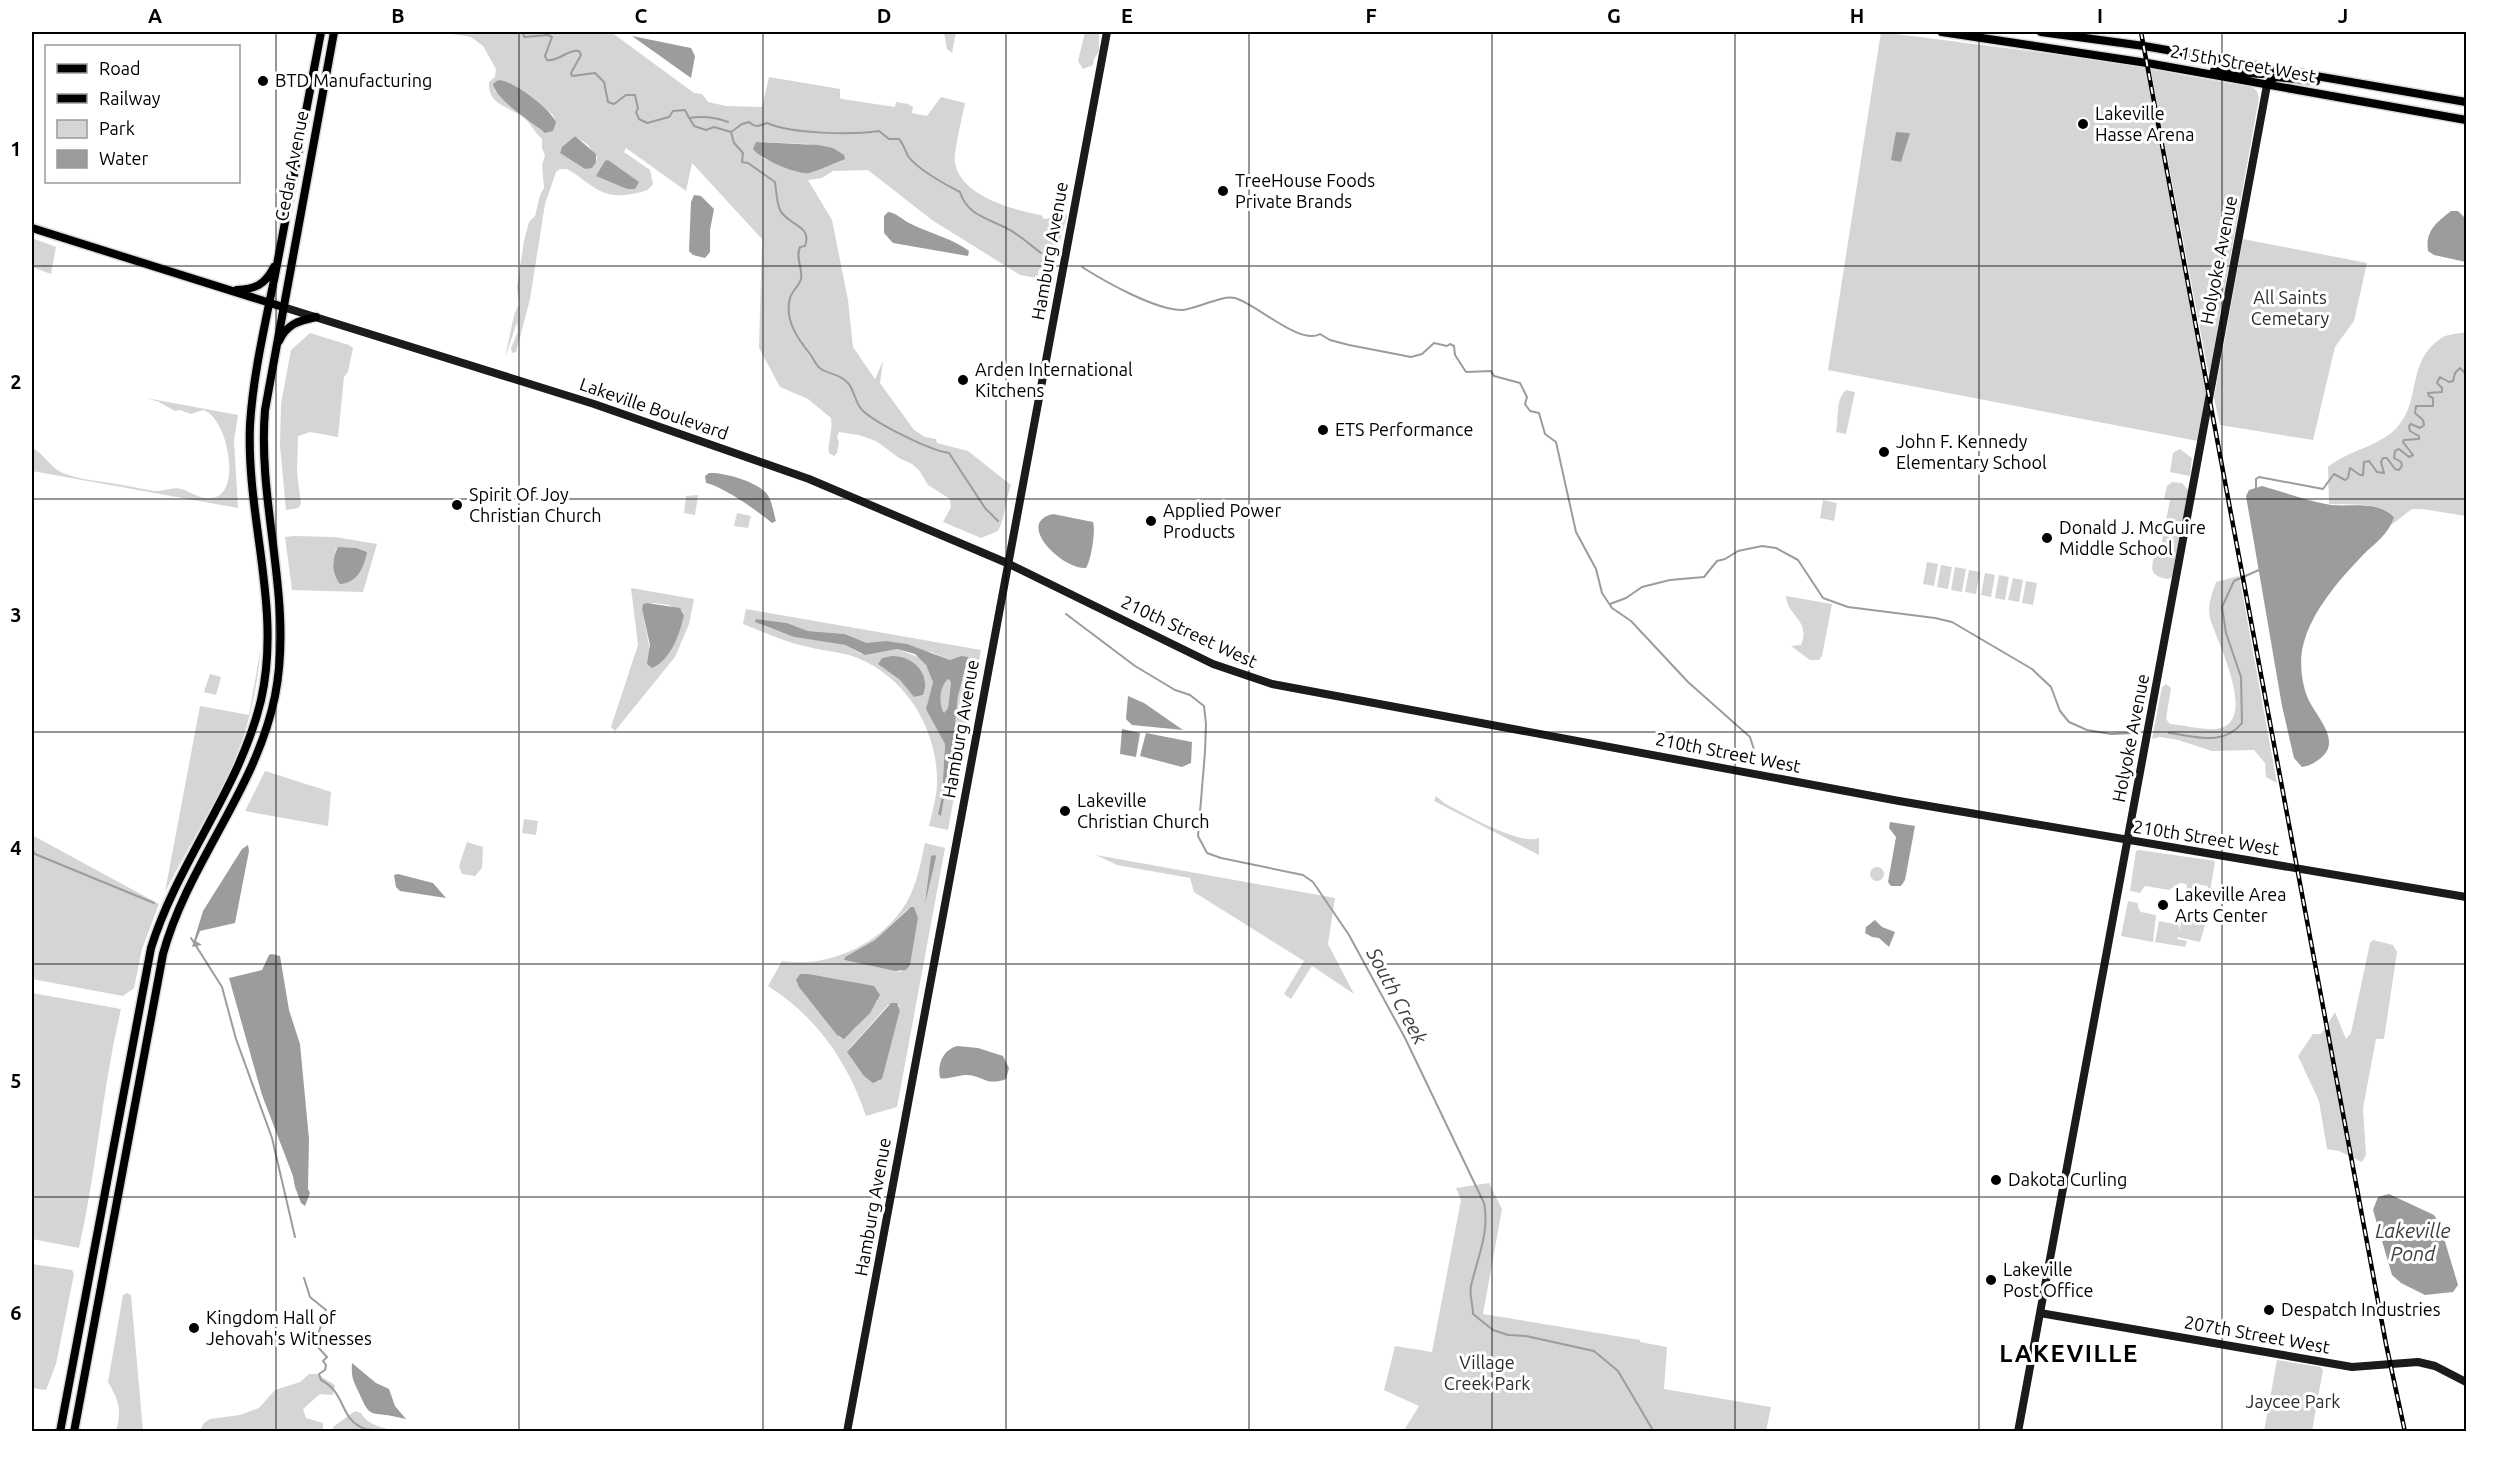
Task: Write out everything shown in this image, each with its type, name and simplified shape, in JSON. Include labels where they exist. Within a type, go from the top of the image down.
[{"type":"main road","name":"Cedar Avenue","points":[[60,1431],[149,957],[166,905],[245,750],[265,679],[268,656],[268,616],[252,479],[250,435],[255,379],[321,32]]},
{"type":"main road","name":"Cedar Avenue","points":[[74,1431],[163,954],[184,899],[253,764],[266,732],[275,697],[281,611],[263,445],[267,393],[334,32]]},
{"type":"main road","name":"215th Street West","points":[[1942,32],[2010,40],[2466,120]]},
{"type":"main road","name":"215th Street West","points":[[2041,32],[2144,46],[2466,102]]},
{"type":"main road","points":[[2190,71],[2262,74],[2270,68]]},
{"type":"main road","points":[[2267,85],[2276,78],[2337,85],[2361,84]]},
{"type":"main road","points":[[32,228],[283,307]]},
{"type":"main road","points":[[229,290],[253,289],[260,286],[270,276],[278,259]]},
{"type":"main road","points":[[274,353],[284,332],[292,324],[316,317]]},
{"type":"street","name":"Hamburg Avenue","points":[[847,1431],[1107,32]]},
{"type":"street","name":"Holyoke Avenue","points":[[2018,1431],[2267,85]]},
{"type":"street","name":"Lakeville Boulevard","points":[[283,307],[583,400],[714,444],[826,485],[1007,563]]},
{"type":"street","name":"210th Street West","points":[[1007,563],[1213,664],[1272,684],[1598,743],[1832,789],[2466,897]]},
{"type":"street","name":"207th Street West","points":[[2040,1313],[2352,1367],[2418,1362],[2435,1365],[2466,1382]]},
{"type":"green space","points":[[439,32],[611,32],[694,93],[702,94],[708,102],[726,106],[762,107],[769,77],[840,89],[842,99],[895,107],[896,102],[908,104],[913,107],[912,113],[927,116],[941,97],[965,103],[955,163],[959,175],[967,184],[990,200],[1041,215],[1044,219],[1056,220],[1064,214],[1067,216],[1053,266],[1044,271],[1039,269],[1037,278],[1020,275],[932,220],[868,170],[833,171],[822,178],[808,180],[832,220],[848,300],[853,347],[875,379],[883,361],[880,383],[914,430],[925,437],[936,439],[937,443],[968,451],[1011,485],[1003,520],[998,531],[981,538],[943,522],[951,507],[950,499],[928,485],[919,470],[912,464],[899,458],[876,441],[859,435],[839,432],[837,453],[834,456],[829,453],[831,418],[808,399],[780,387],[759,348],[762,239],[692,163],[686,191],[626,148],[624,152],[650,170],[653,184],[650,188],[637,193],[615,195],[599,190],[567,169],[560,169],[556,172],[545,204],[530,299],[518,345],[516,352],[512,353],[511,348],[518,331],[517,322],[505,358],[514,315],[519,304],[517,287],[524,241],[529,222],[535,216],[544,188],[542,165],[545,155],[542,139],[528,122],[491,96],[489,82],[495,77],[496,69],[483,46],[471,37]],"holes":[[[498,80],[513,85],[552,114],[555,119],[553,131],[542,131],[494,90]],[[575,136],[588,145],[597,157],[596,162],[585,169],[560,153],[562,147]],[[756,142],[808,144],[839,154],[842,161],[809,173],[762,158]]]},
{"type":"green space","points":[[944,32],[956,32],[952,53],[947,49]]},
{"type":"green space","points":[[1085,32],[1099,33],[1099,51],[1093,65],[1083,69],[1078,61]]},
{"type":"green space","points":[[1881,32],[2145,66],[2206,392],[2198,441],[1828,370]]},
{"type":"green space","points":[[2150,67],[2181,75],[2252,87],[2257,91],[2259,98],[2209,376]]},
{"type":"green space","points":[[32,238],[56,247],[51,274],[32,267]]},
{"type":"green space","name":"All Saints Cemetary","points":[[2243,239],[2367,263],[2354,321],[2335,347],[2313,440],[2220,425],[2214,398]]},
{"type":"green space","points":[[2466,332],[2466,516],[2412,509],[2391,525],[2393,516],[2380,508],[2329,504],[2328,467],[2392,432],[2406,414],[2418,369],[2430,348],[2443,337]]},
{"type":"green space","points":[[310,333],[353,348],[348,372],[344,377],[338,437],[310,432],[298,436],[297,472],[301,504],[298,508],[286,510],[280,446],[281,404],[291,350]]},
{"type":"green space","points":[[1846,390],[1855,392],[1846,434],[1836,432],[1840,399]]},
{"type":"green space","points":[[146,398],[238,415],[234,440],[238,508],[32,471],[32,448],[58,470],[76,477],[154,491],[178,488],[211,498],[224,491],[228,480],[228,452],[224,438],[211,415],[203,410],[191,414],[180,410],[175,411]]},
{"type":"green space","points":[[2180,449],[2192,458],[2190,476],[2170,472],[2173,453]]},
{"type":"green space","points":[[2172,482],[2182,483],[2188,490],[2172,577],[2168,579],[2154,573],[2152,567],[2155,551],[2160,551],[2170,500],[2164,499],[2167,486]]},
{"type":"green space","points":[[698,495],[695,515],[684,513],[686,496]]},
{"type":"green space","points":[[1823,500],[1837,503],[1834,521],[1820,518]]},
{"type":"green space","points":[[737,513],[751,516],[748,528],[734,526]]},
{"type":"green space","points":[[285,537],[335,537],[377,544],[363,592],[292,590]],"holes":[[[336,549],[365,559],[356,577],[333,564]]]},
{"type":"green space","points":[[1927,562],[1938,564],[1934,586],[1923,584]]},
{"type":"green space","points":[[1941,565],[1952,567],[1948,589],[1937,587]]},
{"type":"green space","points":[[1955,567],[1966,569],[1962,592],[1951,590]]},
{"type":"green space","points":[[1969,570],[1980,572],[1976,594],[1965,592]]},
{"type":"green space","points":[[1985,573],[1995,575],[1991,597],[1981,595]]},
{"type":"green space","points":[[1999,575],[2009,577],[2005,600],[1995,598]]},
{"type":"green space","points":[[2239,576],[2277,783],[2266,777],[2265,763],[2254,750],[2212,751],[2178,740],[2160,737],[2152,739],[2162,687],[2166,684],[2171,688],[2166,719],[2170,724],[2216,729],[2229,724],[2235,712],[2232,679],[2210,618],[2209,609],[2216,582]]},
{"type":"green space","points":[[2013,578],[2023,580],[2019,602],[2008,600]]},
{"type":"green space","points":[[2026,581],[2037,583],[2033,605],[2022,603]]},
{"type":"green space","points":[[631,588],[694,599],[689,624],[675,657],[615,731],[611,727],[638,645]],"holes":[[[643,604],[668,605],[683,611],[684,615],[671,649],[660,662],[650,650],[642,609]]]},
{"type":"green space","points":[[1786,596],[1832,604],[1822,656],[1819,660],[1810,660],[1791,646],[1801,645],[1803,630],[1787,603]]},
{"type":"green space","points":[[746,609],[981,650],[948,830],[929,826],[937,786],[932,744],[925,724],[902,689],[869,663],[849,655],[796,644],[743,624]],"holes":[[[756,619],[787,623],[808,631],[845,634],[867,643],[931,652],[950,660],[961,656],[969,660],[959,689],[953,745],[941,815],[938,814],[942,796],[945,744],[927,705],[933,682],[921,658],[897,649],[861,654],[845,645],[794,637],[764,626]],[[897,656],[910,661],[920,670],[925,681],[923,695],[914,697],[900,680],[878,664],[882,658]]]},
{"type":"green space","points":[[261,647],[257,682],[252,704],[243,738],[217,797],[165,892],[200,706],[249,715]]},
{"type":"green space","points":[[210,674],[221,677],[216,695],[204,692]]},
{"type":"green space","points":[[948,679],[951,682],[948,708],[944,713],[940,697],[943,685]]},
{"type":"green space","points":[[265,771],[331,792],[328,826],[245,811]]},
{"type":"green space","points":[[1436,796],[1464,814],[1506,833],[1530,839],[1539,838],[1539,855],[1434,801]]},
{"type":"green space","points":[[524,819],[538,821],[536,835],[522,833]]},
{"type":"green space","points":[[32,835],[159,904],[142,949],[134,988],[123,996],[32,979]]},
{"type":"green space","points":[[467,842],[483,847],[482,868],[475,876],[462,874],[459,866]]},
{"type":"green space","points":[[925,843],[945,848],[897,1107],[866,1116],[850,1077],[828,1042],[801,1011],[768,986],[782,961],[820,961],[838,956],[873,938],[888,926],[910,896]],"holes":[[[914,908],[918,918],[908,967],[900,972],[844,960],[845,957],[875,940],[907,910]],[[797,983],[878,1000],[855,1029],[840,1038]],[[888,1005],[899,1005],[900,1010],[879,1082],[849,1049]]]},
{"type":"green space","points":[[2136,851],[2215,861],[2210,892],[2207,891],[2208,886],[2195,884],[2191,892],[2188,891],[2186,884],[2180,883],[2169,890],[2145,886],[2140,893],[2130,891]]},
{"type":"green space","points":[[1096,855],[1335,898],[1328,944],[1354,994],[1312,966],[1291,999],[1284,994],[1304,961],[1194,892],[1190,878],[1117,865]]},
{"type":"green space","points":[[1874,867],[1880,867],[1884,874],[1880,881],[1874,881],[1870,877],[1870,871]]},
{"type":"green space","points":[[2128,901],[2138,903],[2141,912],[2156,915],[2153,942],[2121,936]]},
{"type":"green space","points":[[2182,918],[2206,922],[2200,942],[2178,937],[2177,939],[2187,941],[2185,947],[2155,942],[2159,921],[2179,925],[2179,932]]},
{"type":"green space","points":[[2373,940],[2393,945],[2397,952],[2384,1039],[2376,1039],[2363,1108],[2366,1155],[2362,1162],[2339,1151],[2327,1149],[2319,1101],[2298,1056],[2313,1034],[2321,1034],[2335,1012],[2346,1039],[2351,1033],[2370,943]]},
{"type":"green space","points":[[32,993],[121,1009],[79,1248],[32,1239]]},
{"type":"green space","name":"Village Creek Park","points":[[1489,1183],[1502,1209],[1483,1314],[1640,1340],[1640,1342],[1667,1347],[1664,1389],[1771,1407],[1766,1431],[1403,1432],[1419,1406],[1384,1390],[1395,1346],[1432,1352],[1461,1200],[1456,1188]]},
{"type":"green space","points":[[32,1264],[72,1270],[74,1274],[56,1364],[46,1390],[32,1388]]},
{"type":"green space","points":[[127,1293],[131,1295],[143,1431],[116,1431],[119,1417],[118,1406],[108,1382],[123,1295]]},
{"type":"green space","name":"Jaycee Park","points":[[2277,1360],[2320,1367],[2323,1370],[2312,1431],[2264,1431]]},
{"type":"green space","points":[[309,1374],[317,1374],[335,1385],[333,1395],[320,1394],[303,1409],[306,1418],[323,1423],[323,1431],[200,1431],[204,1423],[210,1419],[240,1415],[259,1408],[275,1390],[300,1382]]},
{"type":"green space","points":[[355,1411],[361,1413],[373,1424],[400,1431],[334,1431],[333,1427]]},
{"type":"water","points":[[632,36],[691,48],[695,56],[691,78]]},
{"type":"water","points":[[498,80],[513,85],[547,110],[556,122],[553,131],[545,133],[507,103],[495,90],[493,84]]},
{"type":"water","points":[[1896,132],[1910,133],[1901,162],[1891,160]]},
{"type":"water","points":[[575,136],[596,154],[596,162],[592,168],[585,169],[560,153],[562,147]]},
{"type":"water","points":[[756,142],[818,145],[833,148],[844,155],[845,159],[809,173],[803,173],[788,169],[763,157],[753,149]]},
{"type":"water","points":[[608,160],[639,182],[635,189],[627,189],[596,176]]},
{"type":"water","points":[[694,195],[701,196],[714,209],[710,230],[710,252],[705,258],[693,255],[689,251],[691,202]]},
{"type":"water","points":[[2451,211],[2458,211],[2466,219],[2466,262],[2434,255],[2428,251],[2430,233],[2436,224]]},
{"type":"water","points":[[888,212],[916,227],[962,246],[969,251],[968,256],[893,243],[884,233],[884,216]]},
{"type":"water","points":[[709,473],[740,479],[763,490],[770,500],[776,521],[772,523],[730,494],[706,483],[705,476]]},
{"type":"water","points":[[2262,486],[2331,505],[2372,506],[2394,517],[2385,533],[2327,597],[2307,633],[2301,658],[2304,685],[2310,703],[2325,727],[2329,743],[2322,757],[2313,764],[2302,767],[2294,758],[2282,706],[2246,496],[2249,490]]},
{"type":"water","points":[[1053,514],[1093,522],[1094,532],[1090,559],[1086,568],[1076,567],[1066,562],[1046,545],[1040,536],[1038,527],[1042,519]]},
{"type":"water","points":[[338,547],[356,548],[367,552],[359,574],[351,581],[340,584],[333,565]]},
{"type":"water","points":[[643,604],[680,608],[684,615],[677,638],[669,652],[659,664],[652,668],[647,664],[650,645],[642,609]]},
{"type":"water","points":[[756,619],[787,623],[808,631],[845,634],[867,643],[886,641],[907,644],[950,660],[961,656],[968,657],[958,696],[953,745],[941,816],[938,814],[942,796],[945,744],[926,709],[933,682],[926,665],[915,654],[897,649],[865,655],[845,645],[794,637],[755,622]],"holes":[[[948,679],[951,682],[948,708],[944,713],[941,704],[942,690]]]},
{"type":"water","points":[[892,656],[907,659],[918,667],[925,680],[923,695],[914,697],[900,680],[878,664],[882,658]]},
{"type":"water","points":[[1128,696],[1144,703],[1183,730],[1132,725],[1126,719]]},
{"type":"water","points":[[1122,729],[1140,733],[1136,757],[1120,754]]},
{"type":"water","points":[[1146,733],[1192,742],[1191,763],[1182,767],[1140,756]]},
{"type":"water","points":[[1890,822],[1915,826],[1905,880],[1901,886],[1891,886],[1888,882],[1896,837],[1889,828]]},
{"type":"water","points":[[248,845],[249,851],[235,923],[200,931],[196,941],[202,945],[192,947],[203,911],[242,849]]},
{"type":"water","points":[[931,856],[936,857],[925,904]]},
{"type":"water","points":[[394,875],[433,883],[446,898],[400,891],[396,887]]},
{"type":"water","points":[[911,907],[914,907],[918,918],[910,965],[906,970],[895,971],[844,960],[845,957],[875,940]]},
{"type":"water","points":[[1875,920],[1882,927],[1895,932],[1889,947],[1879,938],[1865,933],[1866,927]]},
{"type":"water","points":[[269,955],[280,956],[289,1010],[300,1044],[309,1139],[308,1189],[310,1193],[305,1206],[301,1203],[262,1095],[229,978],[262,970]]},
{"type":"water","points":[[800,974],[874,986],[880,995],[870,1013],[844,1039],[837,1035],[799,987],[796,980]]},
{"type":"water","points":[[891,1003],[897,1003],[900,1010],[882,1079],[873,1083],[864,1076],[847,1052]]},
{"type":"water","points":[[957,1046],[978,1048],[1003,1056],[1009,1068],[1006,1079],[993,1082],[970,1075],[940,1078],[939,1068],[942,1058]]},
{"type":"water","name":"Lakeville Pond","points":[[2389,1194],[2434,1215],[2440,1225],[2458,1285],[2453,1292],[2425,1295],[2401,1283],[2392,1275],[2373,1210],[2378,1197]]},
{"type":"water","points":[[352,1363],[376,1383],[389,1389],[395,1406],[406,1419],[369,1411],[353,1380]]},
{"type":"waterway","name":"South Creek","points":[[523,32],[524,37],[548,35],[552,37],[545,56],[547,60],[579,51],[581,55],[571,73],[572,76],[595,73],[604,82],[608,102],[614,104],[626,95],[635,95],[638,109],[636,112],[639,119],[647,123],[669,117],[673,111],[685,110],[689,118],[719,119],[728,122]]},
{"type":"waterway","name":"South Creek","points":[[690,119],[694,126],[706,130],[714,127],[731,132]]},
{"type":"waterway","points":[[731,132],[749,122],[756,126],[767,123],[778,127],[822,133],[879,131],[889,139],[899,139],[912,161],[960,192],[967,206],[973,211],[1015,233],[1041,253]]},
{"type":"waterway","name":"South Creek","points":[[731,132],[734,143],[743,153],[742,162],[748,163],[775,182],[780,210],[783,215],[802,229],[807,239],[805,246],[800,247],[799,251],[801,279],[791,295],[789,314],[793,329],[816,364],[824,371],[841,377],[848,383],[860,408],[870,417],[917,442],[949,453],[985,508],[998,521]]},
{"type":"waterway","points":[[1082,267],[1130,294],[1171,309],[1188,309],[1223,298],[1235,298],[1301,334],[1311,336],[1320,334],[1330,340],[1349,345],[1411,357],[1422,354],[1434,343],[1447,346],[1450,344],[1454,346],[1455,355],[1466,372],[1491,371],[1494,376],[1520,383],[1527,397],[1525,404],[1530,411],[1539,413],[1545,434],[1556,442],[1576,532],[1596,569],[1602,593],[1612,608],[1631,621],[1688,682],[1750,737],[1756,756]]},
{"type":"waterway","points":[[2256,488],[2256,479],[2259,477],[2323,489],[2334,474],[2345,480],[2348,478],[2350,468],[2363,475],[2364,462],[2369,461],[2377,472],[2384,473],[2381,462],[2383,458],[2387,458],[2395,469],[2399,470],[2402,466],[2401,462],[2394,458],[2395,451],[2399,449],[2409,457],[2413,455],[2403,442],[2419,439],[2419,436],[2410,431],[2411,424],[2420,428],[2424,425],[2423,420],[2415,413],[2416,406],[2433,406],[2433,398],[2428,393],[2442,392],[2442,388],[2437,383],[2440,377],[2449,382],[2453,381],[2455,373],[2460,368],[2466,374]]},
{"type":"waterway","points":[[1610,604],[1626,598],[1642,587],[1670,580],[1704,577],[1717,561],[1738,551],[1762,546],[1776,548],[1798,560],[1823,598],[1848,607],[1952,622],[2032,669],[2051,687],[2060,711],[2069,722],[2087,730],[2111,734],[2135,733]]},
{"type":"waterway","points":[[2169,733],[2217,738],[2226,735],[2242,723],[2241,677],[2226,633],[2222,607],[2234,581],[2259,570]]},
{"type":"waterway","name":"South Creek","points":[[1066,614],[1135,666],[1175,690],[1190,695],[1204,706],[1205,752],[1198,836],[1207,853],[1303,875],[1313,882],[1349,935],[1405,1038],[1484,1203],[1484,1235],[1471,1289],[1473,1314],[1493,1330],[1508,1335],[1526,1336],[1594,1351],[1618,1371],[1654,1432]]},
{"type":"waterway","points":[[32,849],[35,854],[154,903]]},
{"type":"waterway","points":[[191,938],[222,987],[236,1039],[272,1138],[295,1237]]},
{"type":"waterway","points":[[304,1278],[310,1297],[326,1310],[316,1341],[317,1346],[327,1357],[323,1361],[326,1365],[325,1370],[319,1374],[321,1380],[335,1392],[351,1420],[357,1425],[369,1430],[394,1432]]},
{"type":"railway","points":[[2141,32],[2386,1344],[2405,1432]]},
{"type":"place","name":"BTD Manufacturing","points":[[263,81]]},
{"type":"place","name":"Lakeville Hasse Arena","points":[[2083,124]]},
{"type":"place","name":"TreeHouse Foods Private Brands","points":[[1223,191]]},
{"type":"place","name":"Arden International Kitchens","points":[[963,380]]},
{"type":"place","name":"ETS Performance","points":[[1323,430]]},
{"type":"place","name":"John F. Kennedy Elementary School","points":[[1884,452]]},
{"type":"place","name":"Spirit Of Joy Christian Church","points":[[457,505]]},
{"type":"place","name":"Applied Power Products","points":[[1151,521]]},
{"type":"place","name":"Donald J. McGuire Middle School","points":[[2047,538]]},
{"type":"place","name":"Lakeville Christian Church","points":[[1065,811]]},
{"type":"place","name":"Lakeville Area Arts Center","points":[[2163,905]]},
{"type":"place","name":"Dakota Curling","points":[[1996,1180]]},
{"type":"place","name":"Lakeville Post Office","points":[[1991,1280]]},
{"type":"place","name":"Despatch Industries","points":[[2269,1310]]},
{"type":"place","name":"Kingdom Hall of Jehovah's Witnesses","points":[[194,1328]]},
{"type":"district","name":"LAKEVILLE","points":[[2069,1354]]}]
